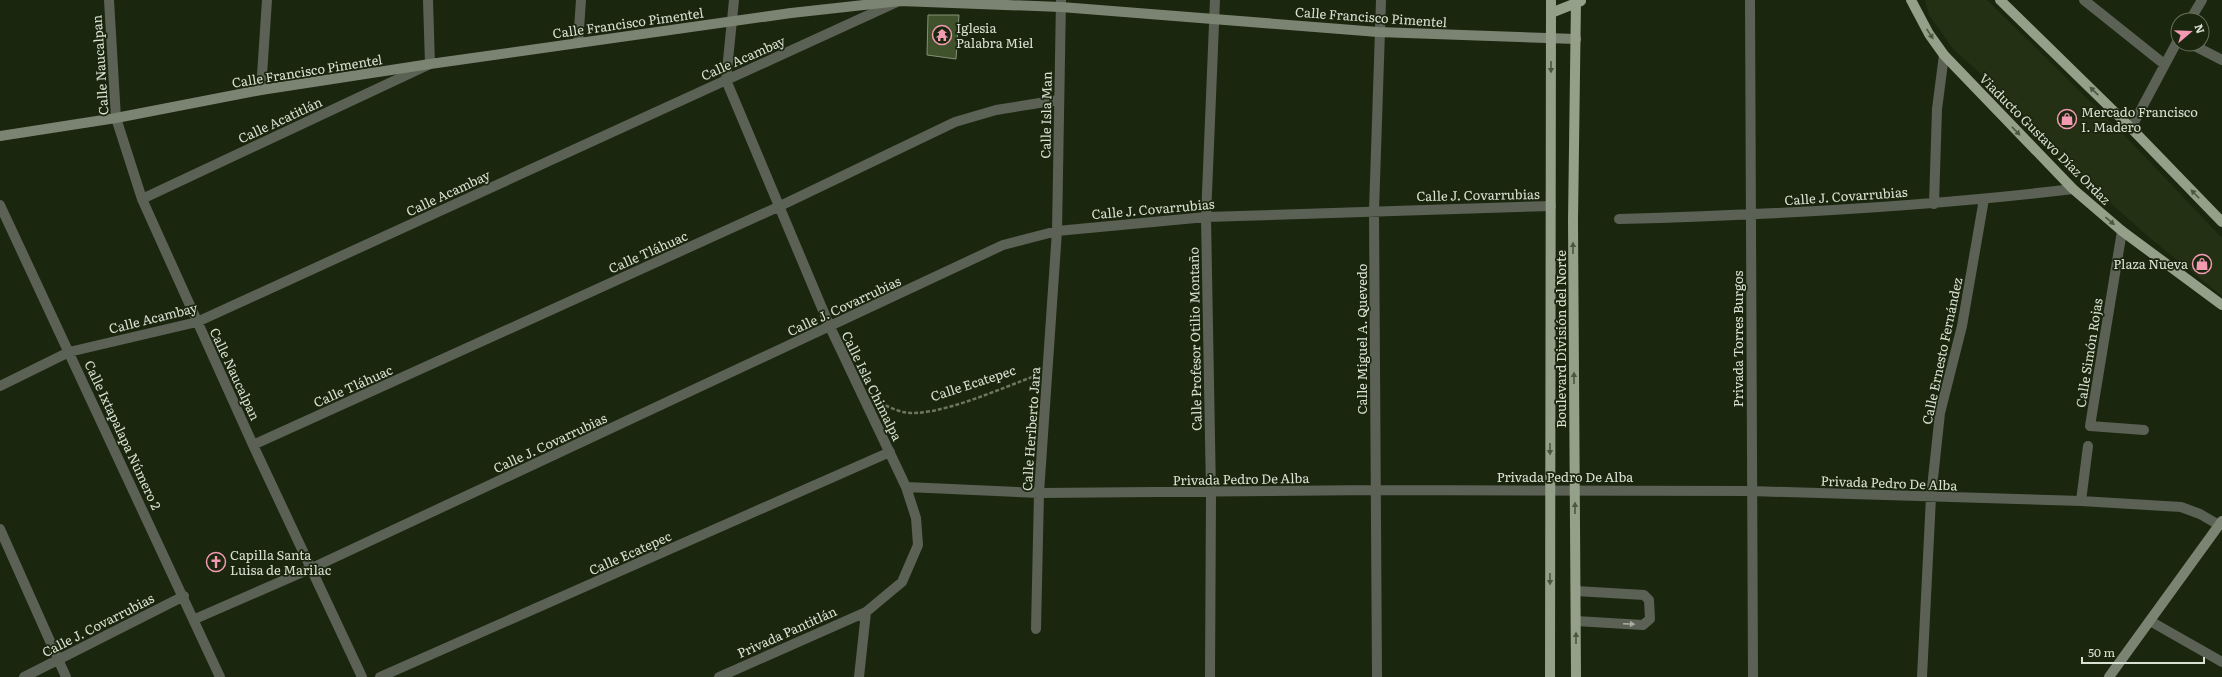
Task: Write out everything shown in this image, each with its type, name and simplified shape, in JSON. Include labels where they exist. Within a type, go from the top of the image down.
[{"type":"main road","name":"Calle Francisco Pimentel","points":[[0,136],[116,118],[261,90],[430,64],[731,21],[900,0],[1061,4],[1378,32],[1576,39]]},
{"type":"main road","name":"Boulevard División del Norte","points":[[1550,677],[1551,0]]},
{"type":"main road","name":"Viaducto Gustavo Díaz Ordaz","points":[[1911,0],[1929,34],[1944,55],[2073,189],[2122,231],[2222,305]]},
{"type":"main road","points":[[2000,0],[2131,128],[2222,222]]},
{"type":"main road","name":"Boulevard División del Norte","points":[[1576,677],[1573,221],[1578,2]]},
{"type":"main road","points":[[1551,12],[1578,2]]},
{"type":"main road","points":[[2109,677],[2220,523]]},
{"type":"street","name":"Calle Naucalpan","points":[[109,0],[116,118],[142,199],[253,445],[362,677]]},
{"type":"street","points":[[261,90],[266,0]]},
{"type":"street","points":[[428,0],[430,64]]},
{"type":"street","points":[[578,43],[581,0]]},
{"type":"street","name":"Calle Isla Chimalpa","points":[[734,0],[726,80],[778,207],[830,327],[906,487],[916,518],[918,545],[902,582],[866,612]]},
{"type":"street","name":"Calle Acambay","points":[[0,386],[69,352],[197,322],[900,0]]},
{"type":"street","name":"Calle Profesor Otilio Montaño","points":[[1210,677],[1211,493],[1206,217],[1213,18],[1215,0]]},
{"type":"street","name":"Calle Miguel A. Quevedo","points":[[1377,677],[1374,211],[1380,0]]},
{"type":"street","name":"Privada Torres Burgos","points":[[1750,0],[1753,677]]},
{"type":"street","points":[[2084,0],[2164,64]]},
{"type":"street","points":[[2195,12],[2202,0]]},
{"type":"street","name":"Calle Isla Man","points":[[1057,231],[1058,100],[1061,4]]},
{"type":"street","points":[[2131,128],[2171,52]]},
{"type":"street","points":[[2206,52],[2222,60]]},
{"type":"street","points":[[1934,204],[1937,108],[1944,55]]},
{"type":"street","name":"Calle Acatitlán","points":[[142,199],[430,64]]},
{"type":"street","name":"Calle Tláhuac","points":[[253,445],[778,207],[955,122],[996,110],[1058,100]]},
{"type":"street","name":"Calle J. Covarrubias","points":[[1619,219],[1750,215],[1934,204],[1984,200],[2073,189]]},
{"type":"street","name":"Calle Ernesto Fernández","points":[[1922,677],[1931,497],[1940,413],[1962,326],[1984,200]]},
{"type":"street","name":"Calle Ixtapalapa Número 2","points":[[0,205],[195,619],[220,677]]},
{"type":"street","name":"Calle J. Covarrubias","points":[[195,619],[312,568],[1003,245],[1057,231],[1206,217],[1551,206]]},
{"type":"street","name":"Calle Heriberto Jara","points":[[1036,629],[1039,493],[1057,231]]},
{"type":"street","name":"Calle Simón Rojas","points":[[2122,231],[2090,426],[2144,430]]},
{"type":"street","points":[[2081,501],[2088,446]]},
{"type":"street","name":"Calle Ecatepec","points":[[380,677],[890,452]]},
{"type":"street","name":"Privada Pedro De Alba","points":[[906,487],[1039,493],[1211,493],[1375,490],[1751,491],[2081,501],[2181,508],[2200,514],[2220,523]]},
{"type":"street","points":[[1,533],[66,677]]},
{"type":"street","points":[[1576,591],[1644,596],[1649,600],[1651,614],[1650,619],[1643,624],[1576,621]]},
{"type":"street","name":"Calle J. Covarrubias","points":[[24,677],[184,596]]},
{"type":"street","points":[[859,677],[866,612]]},
{"type":"street","name":"Privada Pantitlán","points":[[719,677],[866,612]]},
{"type":"street","points":[[2150,621],[2222,662]]},
{"type":"path","name":"Calle Ecatepec","points":[[861,393],[897,410],[917,413],[950,406],[1047,372]]},
{"type":"shaded area","name":"Mercado Francisco I. Madero","points":[[1925,0],[1987,0],[2129,140],[2222,238],[2222,296],[2151,239],[2079,175],[2007,97],[1954,50],[1929,15]]},
{"type":"building","name":"Iglesia Palabra Miel","points":[[928,15],[959,15],[956,59],[927,55]]},
{"type":"place","name":"Iglesia Palabra Miel","points":[[942,35]]},
{"type":"place","name":"Mercado Francisco I. Madero","points":[[2067,119]]},
{"type":"place","name":"Plaza Nueva","points":[[2202,264]]},
{"type":"place","name":"Capilla Santa Luisa de Marilac","points":[[216,562]]}]
